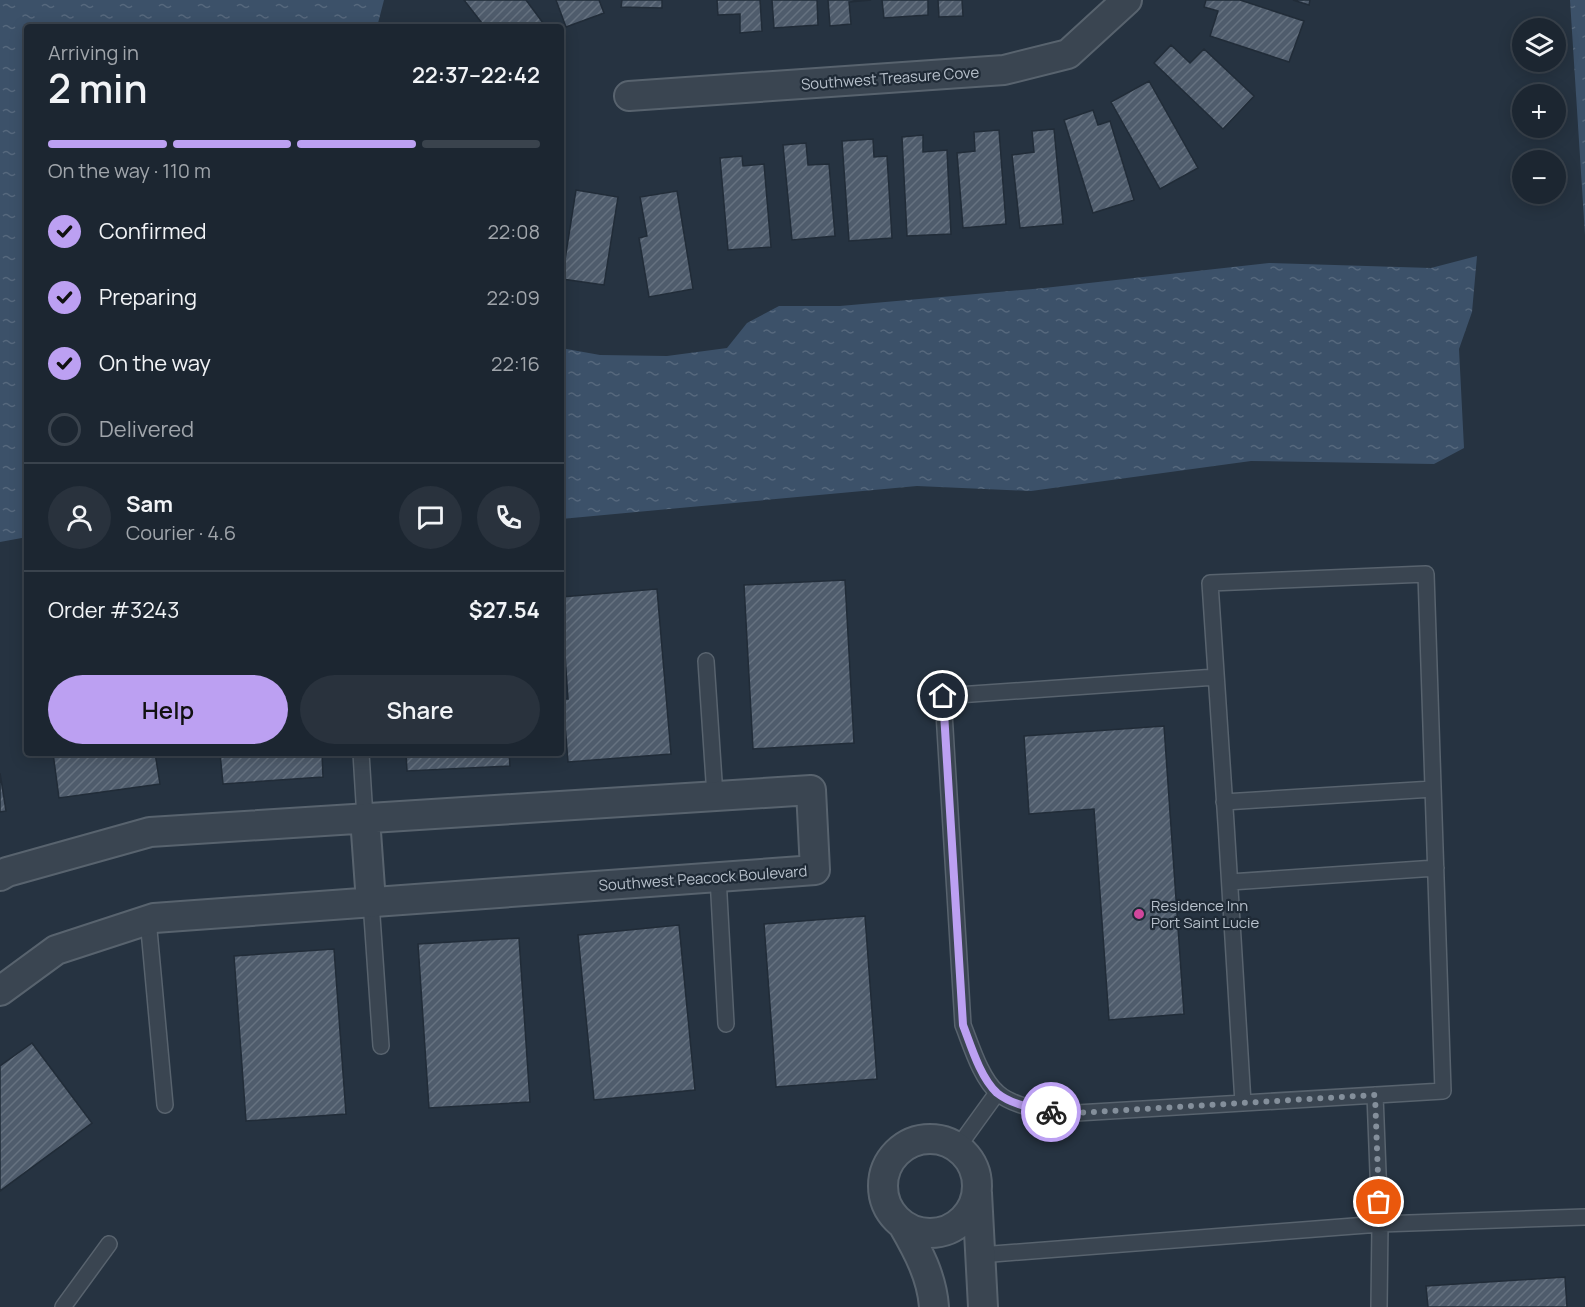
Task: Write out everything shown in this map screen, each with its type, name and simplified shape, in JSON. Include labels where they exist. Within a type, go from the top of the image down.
[{"type":"street","name":"Southwest Treasure Cove","points":[[629,96],[1004,70],[1068,54],[1127,0]]},
{"type":"street","name":"Southwest Peacock Boulevard","points":[[0,876],[150,832],[811,790],[815,870],[148,919],[56,950],[0,991]]},
{"type":"street","points":[[365,818],[371,902]]},
{"type":"street","points":[[934,1307],[922,1258],[903,1225],[891,1213],[884,1198],[882,1182],[886,1168],[895,1154],[908,1144],[926,1138],[943,1140],[958,1147],[969,1159],[976,1174],[983,1307]]},
{"type":"street","points":[[903,1225],[915,1231],[931,1233],[947,1230],[962,1221],[972,1208],[977,1193]]},
{"type":"lane","points":[[1216,677],[943,696],[963,1025],[980,1067],[997,1092],[1021,1105],[1060,1114],[1443,1091],[1426,574],[1210,583],[1230,882],[1243,1103]]},
{"type":"lane","points":[[706,661],[715,796]]},
{"type":"lane","points":[[361,756],[365,818]]},
{"type":"lane","points":[[1224,802],[1433,789]]},
{"type":"lane","points":[[1230,882],[1436,868]]},
{"type":"lane","points":[[718,877],[726,1024]]},
{"type":"lane","points":[[371,902],[381,1046]]},
{"type":"lane","points":[[148,919],[165,1105]]},
{"type":"lane","points":[[958,1147],[997,1092]]},
{"type":"lane","points":[[1375,1095],[1380,1224],[1379,1307]]},
{"type":"lane","points":[[980,1255],[1380,1224],[1585,1216]]},
{"type":"lane","points":[[63,1307],[109,1244]]},
{"type":"water","points":[[0,0],[384,0],[378,24],[24,24],[24,538],[0,542]]},
{"type":"water","points":[[1570,0],[1585,0],[1585,235]]},
{"type":"water","points":[[1477,256],[1472,312],[1459,349],[1464,448],[1434,464],[1251,461],[1031,491],[917,486],[564,519],[564,349],[600,355],[667,356],[727,348],[747,323],[779,306],[840,306],[1044,288],[1269,263],[1431,268]]},
{"type":"building","points":[[464,0],[526,0],[544,24],[483,24]]},
{"type":"building","points":[[556,0],[599,0],[604,13],[566,27]]},
{"type":"building","points":[[622,0],[662,0],[662,8],[621,7]]},
{"type":"building","points":[[717,0],[760,0],[762,31],[740,33],[740,14],[718,15]]},
{"type":"building","points":[[772,0],[817,0],[818,25],[774,28]]},
{"type":"building","points":[[828,0],[871,0],[849,2],[851,24],[830,26]]},
{"type":"building","points":[[882,0],[928,0],[928,15],[884,18]]},
{"type":"building","points":[[938,0],[962,0],[963,16],[939,17]]},
{"type":"building","points":[[1206,0],[1240,0],[1304,21],[1289,62],[1210,36],[1218,11],[1204,7]]},
{"type":"building","points":[[1293,0],[1310,0],[1309,5]]},
{"type":"building","points":[[1171,45],[1190,63],[1204,49],[1254,96],[1223,129],[1154,63]]},
{"type":"building","points":[[1149,81],[1198,168],[1160,189],[1111,102]]},
{"type":"building","points":[[1093,110],[1098,125],[1110,121],[1134,200],[1093,213],[1064,120]]},
{"type":"building","points":[[1054,129],[1063,224],[1020,228],[1012,155],[1034,152],[1032,131]]},
{"type":"building","points":[[999,130],[1006,224],[963,228],[957,153],[975,151],[974,132]]},
{"type":"building","points":[[923,135],[923,152],[947,150],[951,234],[907,236],[902,137]]},
{"type":"building","points":[[873,139],[874,157],[887,156],[892,238],[849,241],[842,141]]},
{"type":"building","points":[[806,143],[808,165],[829,164],[835,236],[792,240],[783,145]]},
{"type":"building","points":[[742,156],[743,166],[764,164],[771,247],[728,250],[720,158]]},
{"type":"building","points":[[576,190],[618,197],[604,285],[564,279]]},
{"type":"building","points":[[677,191],[693,289],[649,297],[639,238],[647,236],[640,197]]},
{"type":"building","points":[[845,580],[854,743],[753,749],[744,585]]},
{"type":"building","points":[[657,589],[671,754],[568,762],[564,712],[564,699],[568,699],[564,597]]},
{"type":"building","name":"Residence Inn Port Saint Lucie","points":[[1164,726],[1184,1014],[1109,1020],[1094,809],[1029,814],[1024,736]]},
{"type":"building","points":[[53,756],[155,756],[160,784],[59,798]]},
{"type":"building","points":[[220,756],[322,756],[323,777],[223,784]]},
{"type":"building","points":[[406,756],[509,756],[510,766],[407,771]]},
{"type":"building","points":[[0,773],[6,811],[0,812]]},
{"type":"building","points":[[865,916],[877,1079],[776,1087],[764,924]]},
{"type":"building","points":[[679,925],[695,1090],[594,1100],[578,935]]},
{"type":"building","points":[[519,938],[530,1102],[429,1108],[418,944]]},
{"type":"building","points":[[334,949],[346,1114],[246,1121],[234,956]]},
{"type":"building","points":[[32,1043],[92,1123],[0,1191],[0,1066]]},
{"type":"building","points":[[1565,1277],[1567,1307],[1428,1307],[1426,1286]]},
{"type":"way so far","points":[[1051,1112],[1060,1114],[1375,1095],[1379,1202]]},
{"type":"place","name":"Residence Inn Port Saint Lucie","points":[[1139,914]]},
{"type":"route","points":[[943,696],[963,1025],[980,1067],[997,1092],[1021,1105],[1051,1112]]}]
